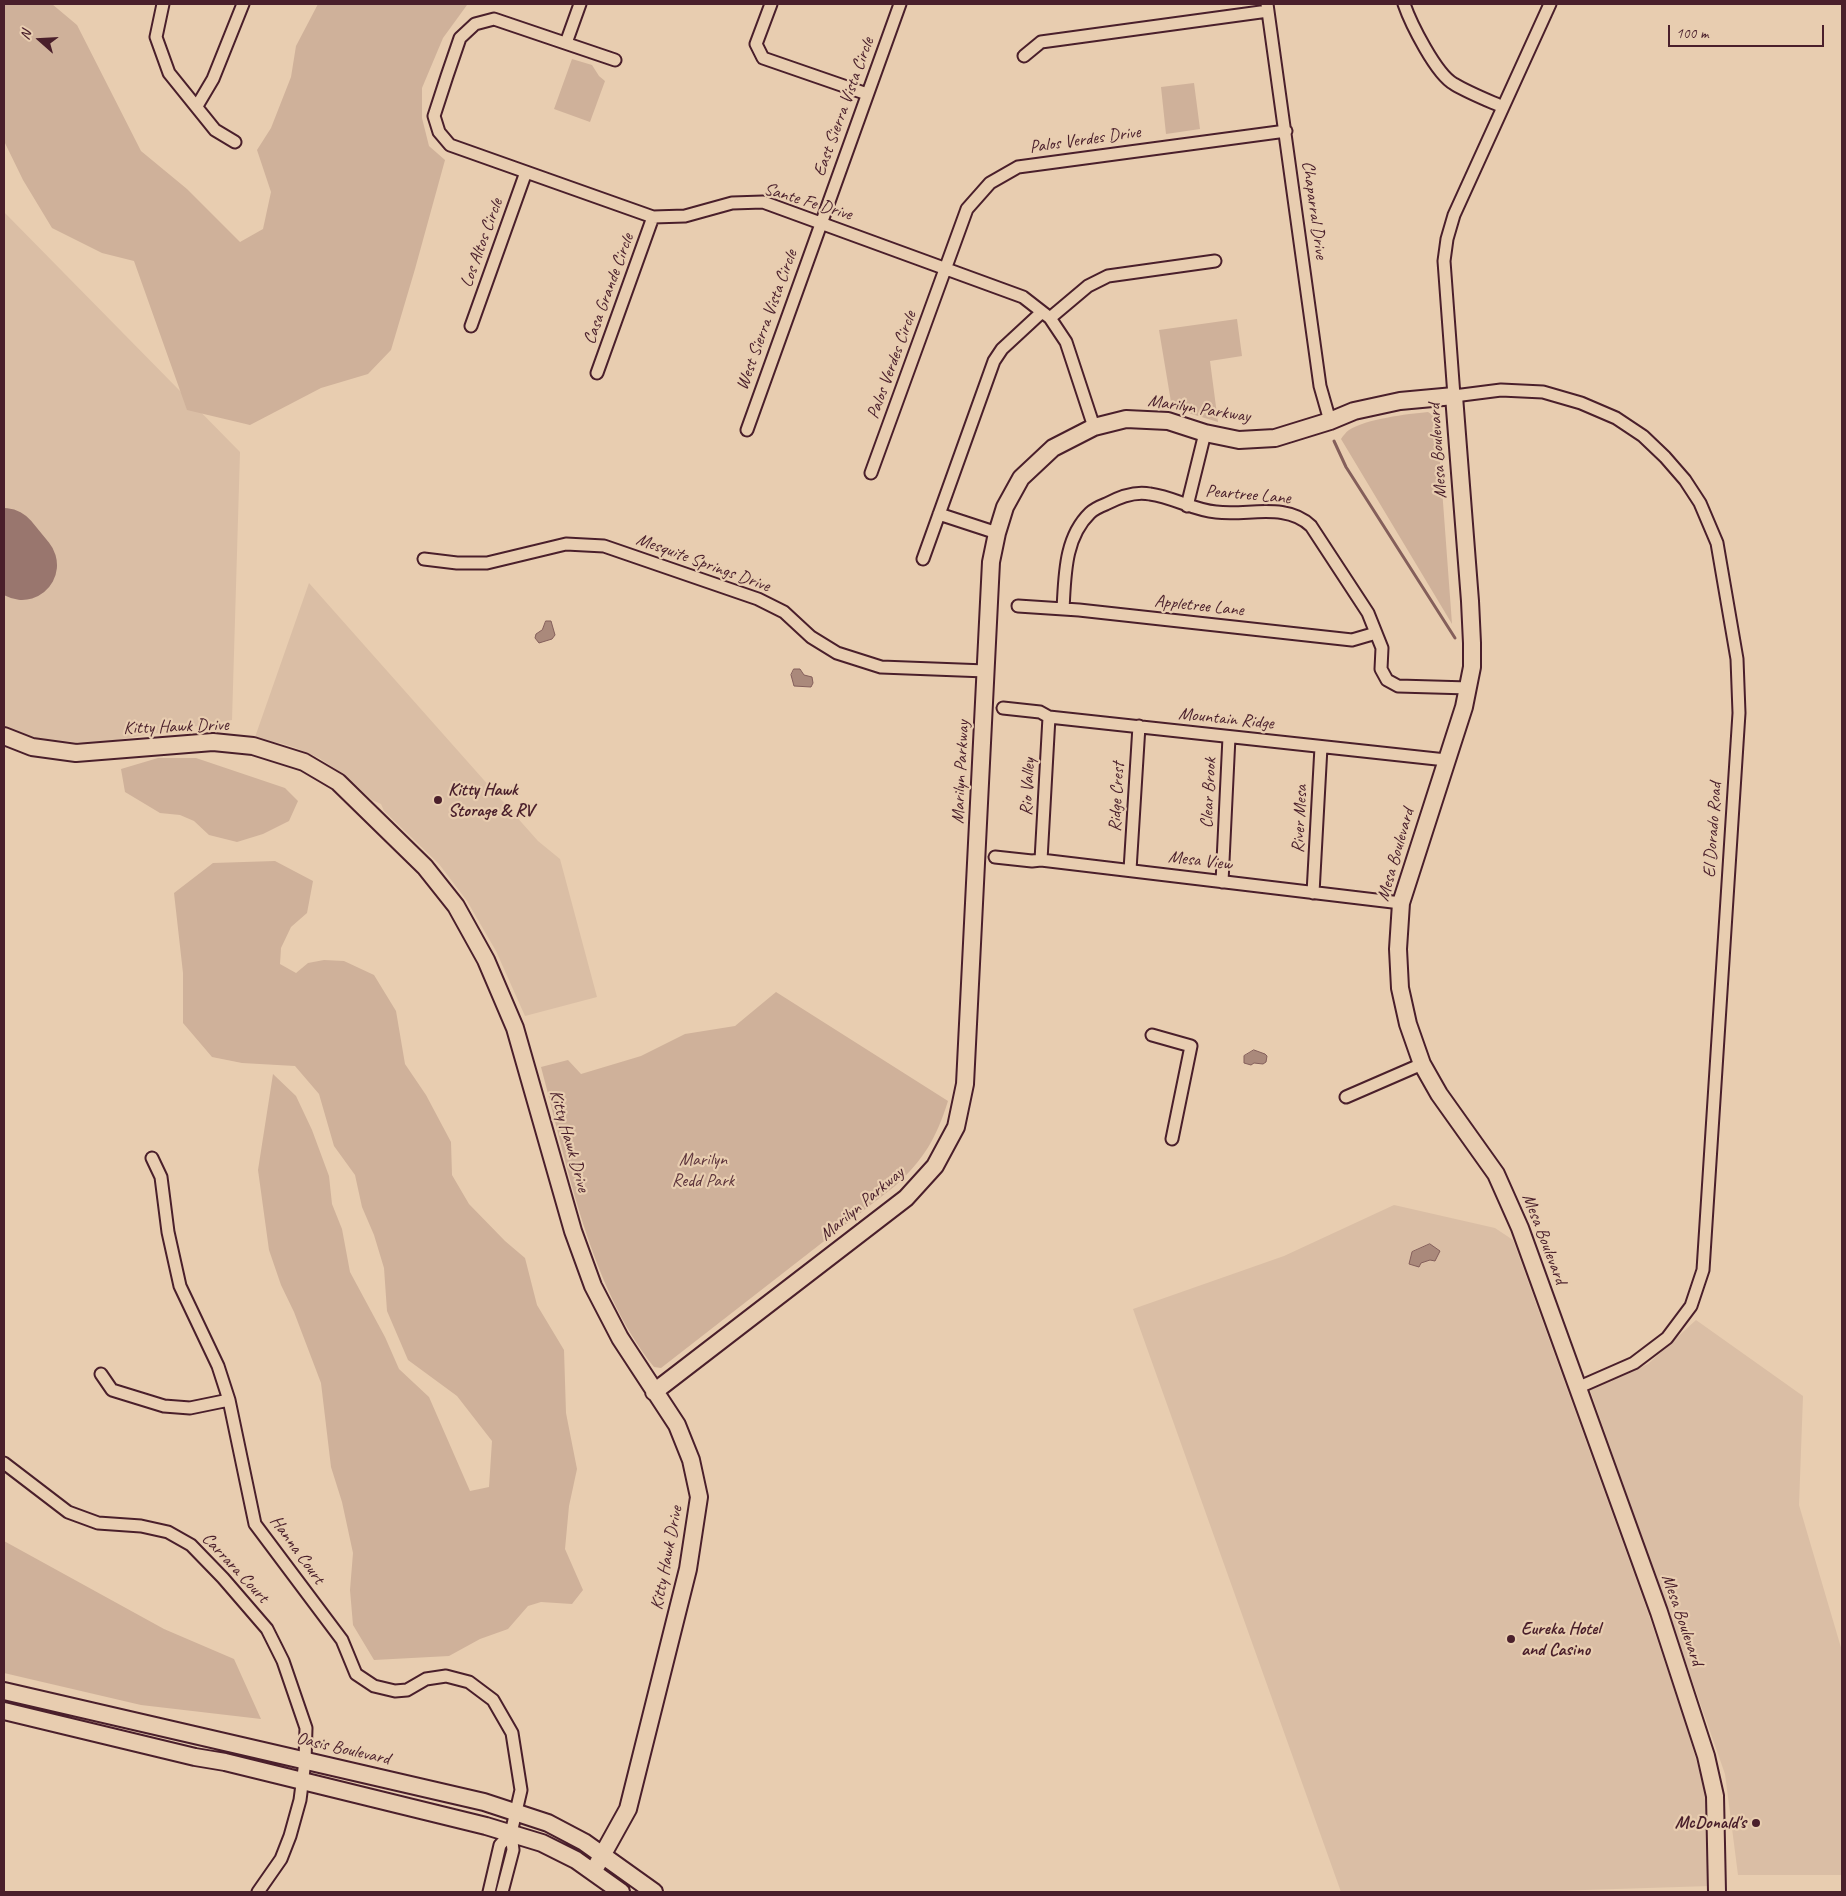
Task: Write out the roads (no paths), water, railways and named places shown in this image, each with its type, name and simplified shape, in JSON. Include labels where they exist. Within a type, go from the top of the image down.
[{"type":"street","points":[[163,4],[156,37],[168,73],[215,130],[235,142]]},
{"type":"street","points":[[196,106],[212,78],[243,4]]},
{"type":"street","points":[[566,44],[580,4]]},
{"type":"street","points":[[771,4],[756,44],[763,58],[868,94]]},
{"type":"street","name":"East Sierra Vista Circle","points":[[821,222],[900,4]]},
{"type":"street","points":[[1404,4],[1409,19],[1440,72],[1452,84],[1503,107]]},
{"type":"street","name":"Mesa Boulevard","points":[[1550,4],[1454,215],[1447,239],[1444,261],[1472,643],[1469,688],[1401,903],[1398,949],[1400,988],[1408,1024],[1422,1064],[1439,1094],[1496,1174],[1520,1228],[1659,1612],[1706,1756],[1715,1796],[1717,1892]]},
{"type":"street","points":[[1024,56],[1041,42],[1268,7]]},
{"type":"street","name":"Chaparral Drive","points":[[1268,7],[1320,386],[1330,421]]},
{"type":"street","name":"Sante Fe Drive","points":[[615,60],[494,19],[475,24],[460,38],[447,76],[434,116],[439,132],[450,145],[653,217],[686,216],[732,203],[763,202],[1023,297],[1046,315],[1066,342],[1094,426]]},
{"type":"street","name":"Palos Verdes Drive","points":[[945,268],[967,209],[990,183],[1018,166],[1286,131]]},
{"type":"street","name":"Los Altos Circle","points":[[471,326],[526,172]]},
{"type":"street","name":"Casa Grande Circle","points":[[597,373],[653,217]]},
{"type":"street","name":"West Sierra Vista Circle","points":[[747,430],[821,222]]},
{"type":"street","points":[[923,559],[994,361],[1002,349],[1088,286],[1108,276],[1215,261]]},
{"type":"street","name":"Palos Verdes Circle","points":[[871,473],[945,268]]},
{"type":"street","name":"El Dorado Road","points":[[1454,396],[1509,390],[1543,392],[1581,403],[1616,418],[1643,436],[1685,480],[1700,503],[1717,543],[1737,659],[1739,712],[1702,1270],[1691,1306],[1667,1338],[1634,1363],[1577,1388]]},
{"type":"street","name":"Marilyn Parkway","points":[[654,1392],[906,1198],[935,1166],[956,1127],[965,1084],[991,562],[1005,507],[1020,478],[1053,448],[1094,426],[1126,419],[1168,422],[1205,433],[1239,440],[1275,438],[1330,421],[1354,411],[1400,401],[1454,396]]},
{"type":"street","points":[[1187,506],[1205,433]]},
{"type":"street","name":"Peartree Lane","points":[[1063,609],[1065,566],[1073,537],[1090,512],[1113,500],[1131,494],[1150,494],[1187,506],[1216,512],[1276,512],[1302,517],[1311,526],[1368,613],[1382,648],[1381,669],[1387,680],[1398,686],[1469,688]]},
{"type":"street","points":[[939,514],[997,533]]},
{"type":"street","name":"Mesquite Springs Drive","points":[[424,559],[457,563],[487,563],[566,544],[604,546],[758,599],[784,612],[811,637],[837,653],[881,667],[986,671]]},
{"type":"street","name":"Appletree Lane","points":[[1018,606],[1063,609],[1352,640],[1376,633]]},
{"type":"street","name":"Mountain Ridge","points":[[1003,708],[1040,712],[1049,716],[1446,760]]},
{"type":"street","name":"Rio Valley","points":[[1041,860],[1049,716]]},
{"type":"street","name":"Ridge Crest","points":[[1130,870],[1138,726]]},
{"type":"street","name":"Kitty Hawk Drive","points":[[4,736],[32,747],[76,753],[212,742],[254,746],[304,762],[338,782],[425,867],[456,906],[486,960],[515,1028],[573,1230],[593,1286],[620,1338],[677,1425],[691,1460],[698,1497],[688,1569],[628,1809],[593,1872]]},
{"type":"street","name":"Clear Brook","points":[[1222,882],[1229,736]]},
{"type":"street","name":"River Mesa","points":[[1313,893],[1321,747]]},
{"type":"street","name":"Mesa View","points":[[995,857],[1130,870],[1401,903]]},
{"type":"street","points":[[1152,1034],[1192,1046],[1172,1139]]},
{"type":"street","points":[[1346,1097],[1422,1064]]},
{"type":"street","name":"Hanna Court","points":[[152,1158],[161,1177],[168,1232],[180,1286],[218,1366],[229,1400],[255,1524],[342,1640],[356,1674],[374,1686],[395,1691],[407,1690],[426,1679],[446,1676],[469,1682],[493,1700],[512,1733],[521,1790],[511,1833]]},
{"type":"street","points":[[101,1374],[112,1390],[164,1406],[190,1408],[229,1400]]},
{"type":"street","name":"Carrara Court","points":[[4,1464],[68,1512],[98,1523],[141,1526],[168,1532],[191,1544],[267,1629],[283,1661],[306,1728],[305,1760],[300,1800],[290,1836],[281,1859],[258,1892]]},
{"type":"street","name":"Oasis Boulevard","points":[[4,1691],[484,1802],[548,1823],[584,1842],[654,1892]]},
{"type":"street","points":[[4,1711],[195,1757],[225,1762],[511,1833],[542,1843],[576,1860],[621,1892]]},
{"type":"street","points":[[489,1892],[500,1845],[511,1833]]},
{"type":"street","points":[[502,1892],[513,1850],[511,1833]]},
{"type":"waterway","points":[[1334,441],[1346,467],[1455,638]]},
{"type":"place","name":"Kitty Hawk Storage & RV","points":[[438,800]]},
{"type":"place","name":"Eureka Hotel and Casino","points":[[1511,1639]]},
{"type":"place","name":"McDonald's","points":[[1756,1823]]},
{"type":"park label","name":"Marilyn Redd Park","points":[[703,1170]]}]
